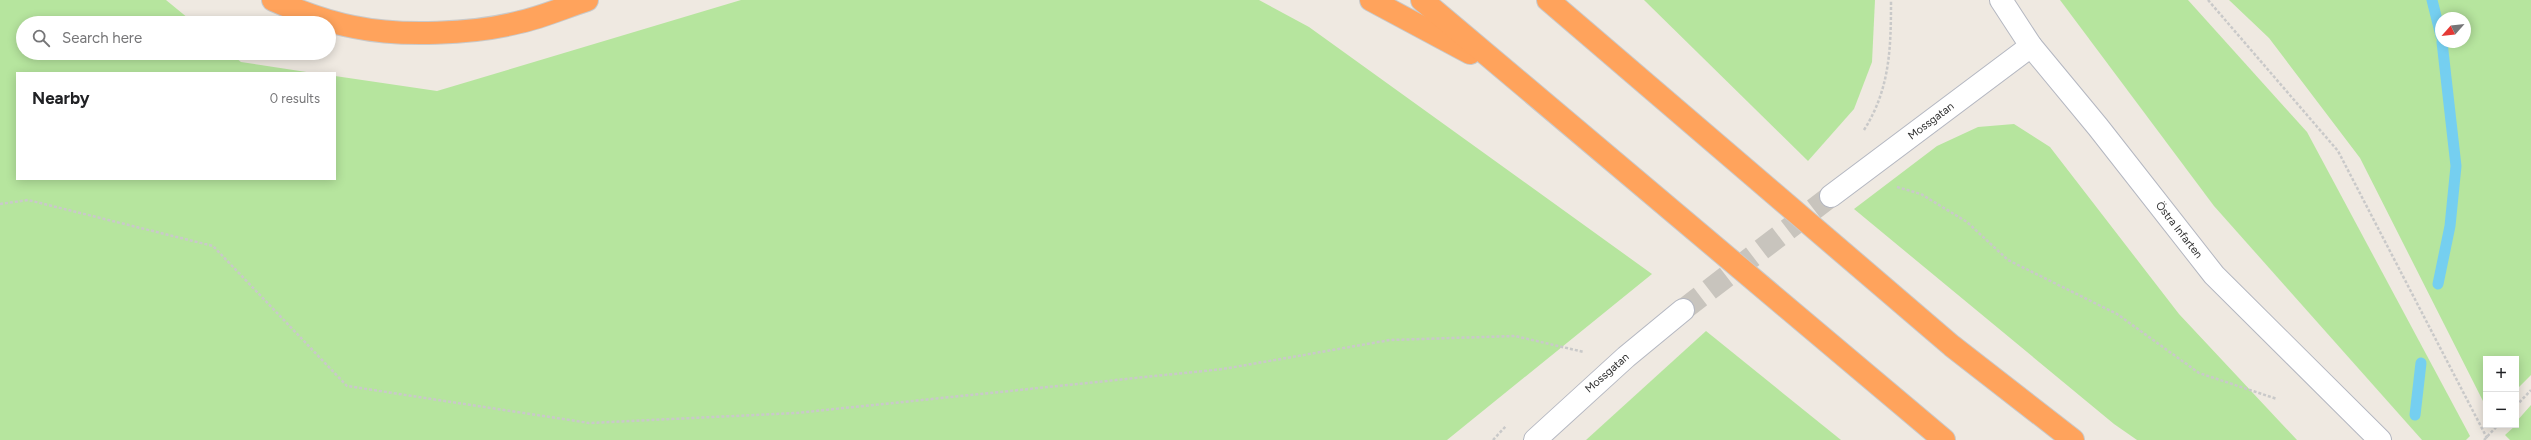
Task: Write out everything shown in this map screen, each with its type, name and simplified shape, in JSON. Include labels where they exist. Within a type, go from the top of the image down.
[{"type":"highway","points":[[273,0],[290,8],[317,16]]},
{"type":"highway","points":[[336,22],[354,27],[406,32],[458,31],[520,22],[587,0]]},
{"type":"highway","points":[[1371,0],[1506,72]]},
{"type":"highway","points":[[1422,0],[1944,440]]},
{"type":"highway","points":[[1548,0],[1952,346],[2073,440]]},
{"type":"street","name":"Östra Infarten","points":[[2001,0],[2031,46],[2098,127],[2214,275],[2380,440]]},
{"type":"street","name":"Mossgatan","points":[[1831,196],[2031,46]]},
{"type":"street","name":"Mossgatan","points":[[1535,440],[1626,357],[1684,310]]},
{"type":"path","points":[[1861,135],[1875,112],[1885,87],[1891,0]]},
{"type":"path","points":[[2208,0],[2338,151],[2486,439],[2495,428]]},
{"type":"path","points":[[1895,186],[1921,194],[1967,222],[2008,260],[2116,314],[2199,373],[2277,399]]},
{"type":"path","points":[[0,204],[28,200],[213,246],[347,386],[589,424],[796,413],[1223,369],[1390,340],[1515,336],[1586,353]]},
{"type":"path","points":[[2519,403],[2531,390]]},
{"type":"green space","points":[[0,0],[166,0],[185,16],[16,16],[16,60],[239,60],[241,62],[306,72],[16,72],[16,180],[336,180],[336,76],[437,91],[741,0],[1259,0],[1309,27],[1652,274],[1447,440],[0,440]]},
{"type":"green space","points":[[1644,0],[1875,0],[1872,62],[1854,109],[1808,161]]},
{"type":"green space","points":[[2060,0],[2188,0],[2307,132],[2470,436],[2466,440],[2422,440],[2214,206]]},
{"type":"green space","points":[[2229,0],[2531,0],[2531,375],[2519,387],[2519,356],[2483,356],[2483,401],[2360,158],[2269,38]]},
{"type":"green space","points":[[2014,124],[2050,147],[2179,314],[2297,440],[2137,440],[2114,424],[1854,209],[1937,146],[1978,127]]},
{"type":"green space","points":[[1706,331],[1841,440],[1586,440]]},
{"type":"green space","points":[[2531,405],[2531,440],[2510,440],[2505,435],[2513,428],[2519,428],[2519,419]]},
{"type":"waterway","points":[[2432,0],[2435,12]]},
{"type":"waterway","points":[[2438,284],[2450,226],[2456,166],[2443,48]]},
{"type":"waterway","points":[[2415,415],[2421,363]]},
{"type":"tunnel","points":[[1683,310],[1831,196]]}]
